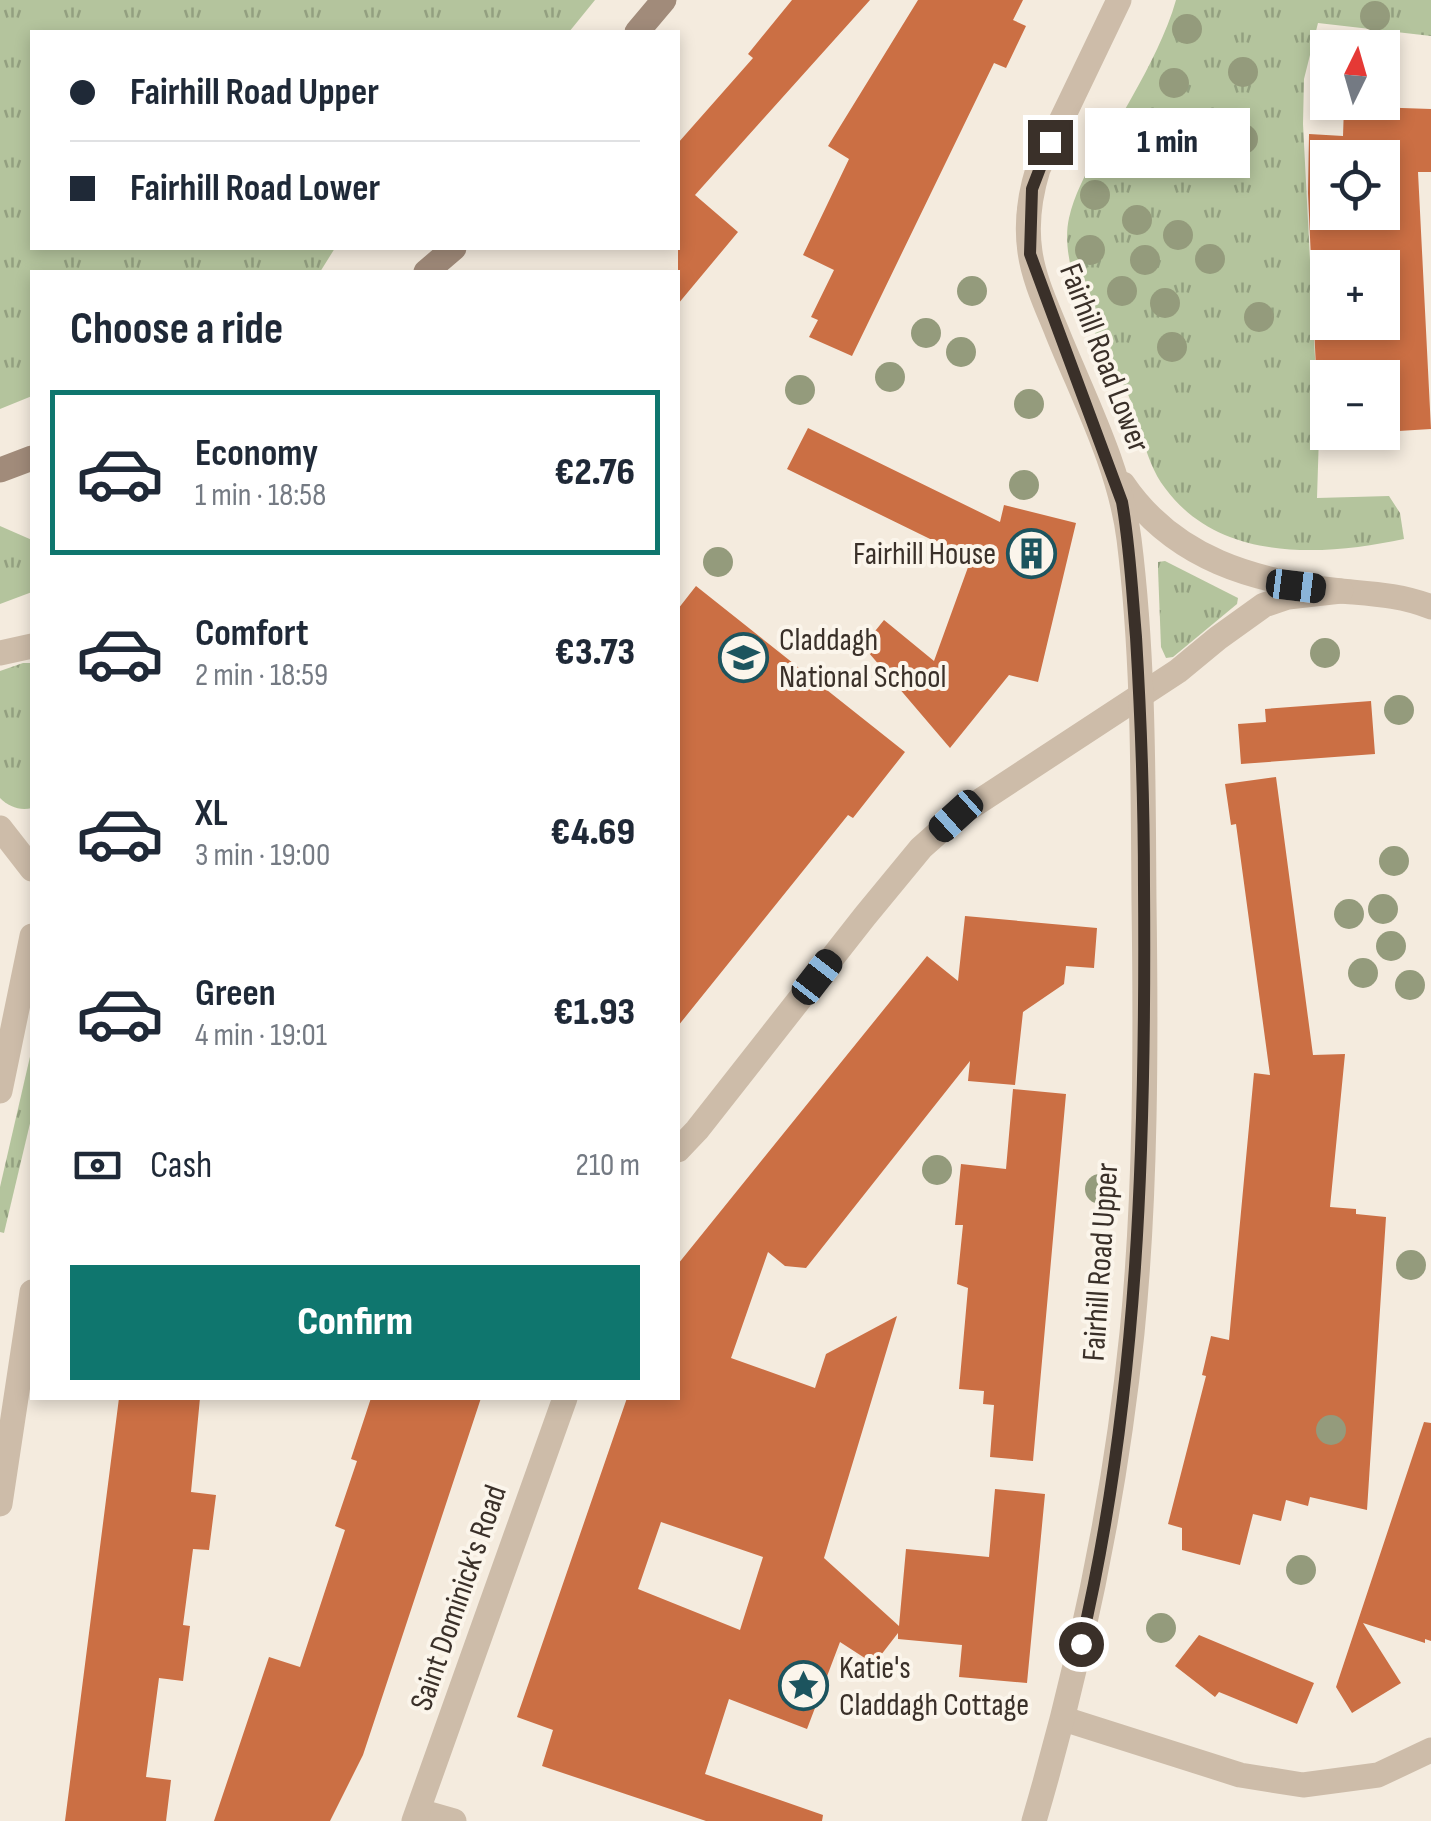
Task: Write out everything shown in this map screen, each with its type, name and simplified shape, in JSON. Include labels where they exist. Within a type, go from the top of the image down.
[{"type":"main road","points":[[639,30],[664,0]]},
{"type":"main road","points":[[428,270],[452,250]]},
{"type":"street","name":"Fairhill Road Lower","points":[[1119,0],[1038,169],[1032,189],[1029,231],[1030,254],[1041,290],[1111,465],[1129,538],[1140,697]]},
{"type":"street","points":[[1111,465],[1149,517],[1207,558],[1254,577],[1406,597],[1431,607]]},
{"type":"street","points":[[680,1148],[921,848],[956,816],[1140,697],[1264,605],[1288,597],[1340,591]]},
{"type":"street","points":[[0,653],[30,646]]},
{"type":"street","name":"Fairhill Road Upper","points":[[1034,1821],[1064,1719],[1098,1568],[1132,1334],[1146,1028],[1140,697]]},
{"type":"street","points":[[0,828],[30,866]]},
{"type":"street","points":[[0,1091],[30,946]]},
{"type":"street","points":[[0,1504],[30,1305]]},
{"type":"street","name":"Saint Dominick's Road","points":[[417,1816],[564,1400]]},
{"type":"street","points":[[1064,1719],[1240,1775],[1304,1785],[1378,1774],[1431,1750]]},
{"type":"street","points":[[417,1816],[454,1821]]},
{"type":"green space","points":[[0,0],[595,0],[571,30],[30,30],[30,250],[334,250],[321,270],[30,270],[30,397],[0,409]]},
{"type":"green space","points":[[1176,0],[1431,0],[1431,36],[1318,23],[1316,30],[1310,30],[1310,55],[1304,79],[1310,340],[1314,340],[1315,360],[1310,360],[1310,450],[1319,450],[1317,498],[1389,496],[1400,513],[1404,539],[1308,550],[1244,542],[1214,530],[1188,512],[1157,476],[1128,395],[1082,303],[1067,237],[1074,201],[1088,170],[1151,62]]},
{"type":"green space","points":[[0,526],[30,539],[30,593],[0,604]]},
{"type":"green space","points":[[1165,561],[1238,598],[1237,604],[1173,657],[1166,658],[1161,647],[1158,569],[1158,562]]},
{"type":"green space","points":[[30,663],[30,808],[11,806],[0,798],[0,671]]},
{"type":"green space","points":[[30,1057],[30,1123],[4,1233],[0,1232],[0,1187]]},
{"type":"building","points":[[792,0],[870,0],[695,195],[738,232],[680,302],[680,141],[753,58],[748,54]]},
{"type":"building","points":[[918,0],[1023,0],[1013,20],[1026,26],[1006,68],[994,63],[852,356],[809,337],[818,320],[811,317],[834,270],[803,255],[849,159],[828,146]]},
{"type":"building","points":[[1400,108],[1431,109],[1431,172],[1418,172],[1431,429],[1400,431],[1400,360],[1316,360],[1315,340],[1400,340],[1400,250],[1311,250],[1308,193],[1309,134],[1343,136],[1344,120],[1400,120]]},
{"type":"building","points":[[808,428],[1000,522],[1004,505],[1076,523],[1038,682],[1009,675],[950,748],[863,646],[884,620],[934,661],[971,559],[787,469]]},
{"type":"building","points":[[696,586],[905,752],[853,818],[848,815],[680,1024],[680,606]]},
{"type":"building","points":[[1371,701],[1375,754],[1241,764],[1238,724],[1266,722],[1265,709]]},
{"type":"building","points":[[1276,777],[1313,1055],[1345,1054],[1330,1207],[1386,1217],[1367,1510],[1310,1497],[1308,1506],[1286,1500],[1281,1521],[1253,1514],[1240,1565],[1182,1550],[1182,1528],[1168,1524],[1206,1376],[1202,1375],[1211,1336],[1229,1340],[1254,1073],[1270,1075],[1236,824],[1231,825],[1225,784]]},
{"type":"building","points":[[965,916],[1097,928],[1094,968],[1066,966],[1064,984],[1023,1012],[1015,1085],[968,1081],[970,1061],[806,1268],[785,1266],[768,1252],[731,1358],[815,1388],[826,1354],[897,1316],[824,1558],[899,1626],[906,1549],[989,1557],[995,1489],[1045,1494],[1027,1683],[959,1677],[962,1645],[898,1639],[898,1633],[874,1664],[840,1642],[807,1729],[729,1699],[705,1774],[823,1815],[822,1821],[706,1821],[542,1766],[553,1730],[517,1717],[626,1400],[680,1400],[680,1262],[927,956],[958,981]],"holes":[[[661,1522],[763,1557],[740,1630],[638,1589]]]},
{"type":"building","points":[[1013,1089],[1066,1094],[1033,1461],[990,1457],[994,1405],[983,1404],[984,1391],[959,1389],[968,1288],[957,1284],[963,1225],[955,1225],[961,1164],[1006,1169]]},
{"type":"building","points":[[119,1400],[200,1400],[191,1492],[216,1495],[209,1550],[193,1549],[183,1625],[190,1626],[183,1681],[159,1678],[146,1777],[171,1780],[166,1821],[65,1821]]},
{"type":"building","points":[[370,1400],[480,1400],[363,1755],[330,1821],[214,1821],[269,1657],[300,1667],[345,1530],[335,1526],[357,1461],[351,1459]]},
{"type":"building","points":[[1424,1422],[1431,1423],[1431,1641],[1425,1639],[1425,1643],[1363,1623],[1401,1683],[1352,1713],[1336,1687]]},
{"type":"building","points":[[1199,1635],[1314,1683],[1297,1724],[1219,1692],[1215,1697],[1175,1666]]},
{"type":"place","name":"Fairhill House","points":[[1031,554]]},
{"type":"place","name":"Claddagh National School","points":[[744,658]]},
{"type":"place","name":"Katie's Claddagh Cottage","points":[[804,1686]]},
{"type":"route","points":[[1050,142],[1032,189],[1030,254],[1122,502],[1129,538],[1140,697],[1144,837],[1146,1028],[1132,1334],[1098,1568],[1081,1644]]}]
